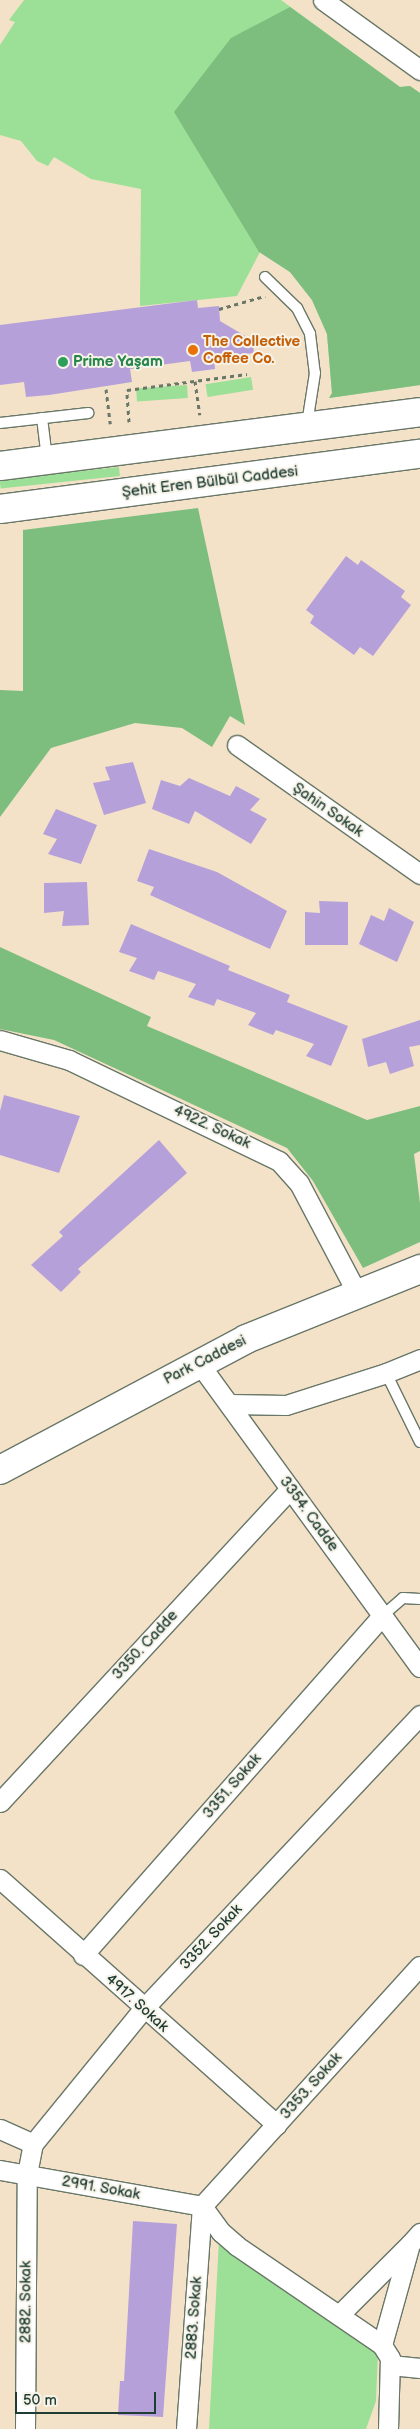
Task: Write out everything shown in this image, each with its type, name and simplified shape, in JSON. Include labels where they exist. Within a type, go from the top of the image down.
[{"type":"main road","points":[[0,466],[420,412]]},
{"type":"main road","points":[[161,446],[167,488]]},
{"type":"main road","name":"Şehit Eren Bülbül Caddesi","points":[[0,509],[420,454]]},
{"type":"main road","name":"Park Caddesi","points":[[0,1470],[198,1362],[298,1315],[420,1268]]},
{"type":"street","points":[[323,0],[420,70]]},
{"type":"street","name":"Şahin Sokak","points":[[237,745],[420,874]]},
{"type":"street","name":"4922. Sokak","points":[[0,1040],[48,1052],[76,1063],[279,1161],[299,1182],[357,1292]]},
{"type":"street","points":[[230,1404],[286,1405],[386,1373],[420,1359]]},
{"type":"street","name":"3354. Cadde","points":[[198,1362],[230,1404],[381,1617],[420,1667]]},
{"type":"street","name":"3350. Cadde","points":[[0,1802],[290,1489]]},
{"type":"street","name":"3351. Sokak","points":[[83,1954],[381,1617]]},
{"type":"street","name":"3352. Sokak","points":[[27,2174],[33,2144],[143,2009],[420,1715]]},
{"type":"street","name":"4917. Sokak","points":[[0,1879],[143,2009],[276,2125]]},
{"type":"street","name":"3353. Sokak","points":[[202,2206],[420,1966]]},
{"type":"street","points":[[0,2129],[33,2144]]},
{"type":"street","name":"2991. Sokak","points":[[0,2170],[202,2206]]},
{"type":"street","name":"2882. Sokak","points":[[25,2429],[27,2174]]},
{"type":"street","points":[[202,2206],[221,2232],[237,2246],[339,2315],[389,2352],[391,2366],[388,2429]]},
{"type":"street","name":"2883. Sokak","points":[[186,2429],[202,2206]]},
{"type":"street","points":[[339,2315],[415,2239]]},
{"type":"street","points":[[382,2345],[415,2239]]},
{"type":"street","points":[[391,2366],[420,2368]]},
{"type":"lane","points":[[265,277],[297,308],[310,334],[314,373],[306,427]]},
{"type":"lane","points":[[0,423],[88,413]]},
{"type":"lane","points":[[42,418],[47,460]]},
{"type":"lane","points":[[386,1373],[420,1442]]},
{"type":"lane","points":[[381,1617],[403,1598],[420,1599]]},
{"type":"path","points":[[219,310],[280,292]]},
{"type":"path","points":[[129,422],[126,390],[248,374]]},
{"type":"path","points":[[195,381],[200,415]]},
{"type":"path","points":[[106,389],[110,424]]},
{"type":"green space","points":[[24,0],[281,0],[400,87],[410,86],[420,93],[420,385],[329,398],[332,393],[327,334],[312,300],[290,272],[260,252],[237,296],[140,306],[141,189],[91,179],[54,157],[48,166],[37,161],[21,141],[0,135],[0,45],[15,22],[9,20]]},
{"type":"green space","points":[[290,7],[400,87],[410,86],[420,93],[420,385],[329,398],[332,393],[327,334],[312,300],[290,272],[259,252],[174,112],[231,38]]},
{"type":"green space","points":[[251,377],[253,390],[208,397],[206,384]]},
{"type":"green space","points":[[187,385],[188,398],[137,402],[136,389]]},
{"type":"green space","points":[[119,467],[120,476],[1,488],[0,480]]},
{"type":"green space","points":[[198,508],[245,725],[230,716],[212,747],[182,728],[135,723],[51,748],[0,817],[0,690],[23,691],[23,530]]},
{"type":"green space","points":[[0,947],[151,1017],[147,1026],[367,1120],[420,1106],[420,1151],[414,1154],[420,1203],[420,1242],[363,1268],[313,1181],[287,1148],[54,1040],[0,1029]]},
{"type":"green space","points":[[219,2240],[378,2352],[376,2401],[366,2429],[209,2429]]},
{"type":"building","points":[[197,300],[198,308],[219,306],[220,321],[247,337],[253,343],[254,353],[214,358],[215,369],[192,372],[190,361],[130,369],[132,382],[49,395],[26,397],[24,382],[0,385],[0,325]]},
{"type":"building","points":[[346,556],[358,565],[361,560],[405,591],[401,597],[411,605],[373,656],[360,647],[354,655],[310,623],[314,616],[306,610]]},
{"type":"building","points":[[133,762],[146,803],[104,815],[93,783],[110,780],[105,767]]},
{"type":"building","points":[[189,778],[230,796],[236,786],[260,799],[250,810],[267,819],[251,844],[195,811],[189,824],[152,809],[161,780],[180,786]]},
{"type":"building","points":[[56,809],[97,825],[81,864],[48,854],[57,839],[43,834]]},
{"type":"building","points":[[149,849],[217,872],[287,911],[270,949],[150,895],[154,887],[137,881]]},
{"type":"building","points":[[87,882],[89,925],[62,926],[64,911],[44,913],[44,883]]},
{"type":"building","points":[[319,901],[348,902],[348,945],[305,945],[305,912],[320,913]]},
{"type":"building","points":[[389,908],[414,922],[397,962],[359,944],[371,915],[384,921]]},
{"type":"building","points":[[131,924],[230,966],[228,970],[290,995],[287,1002],[348,1026],[331,1066],[306,1056],[314,1044],[276,1030],[273,1035],[248,1025],[256,1013],[217,999],[214,1006],[188,997],[196,984],[158,971],[154,980],[129,971],[137,958],[119,952]]},
{"type":"building","points":[[420,1020],[420,1045],[409,1047],[414,1066],[390,1074],[386,1062],[368,1067],[362,1039]]},
{"type":"building","points":[[4,1095],[80,1116],[59,1173],[0,1155],[0,1111]]},
{"type":"building","points":[[159,1140],[187,1173],[78,1269],[81,1272],[61,1292],[31,1265],[63,1236],[59,1232]]},
{"type":"building","points":[[133,2221],[177,2224],[163,2417],[118,2415],[120,2381],[124,2381]]},
{"type":"place","name":"The Collective Coffee Co.","points":[[193,350]]},
{"type":"place","name":"Prime Yaşam","points":[[63,362]]}]
